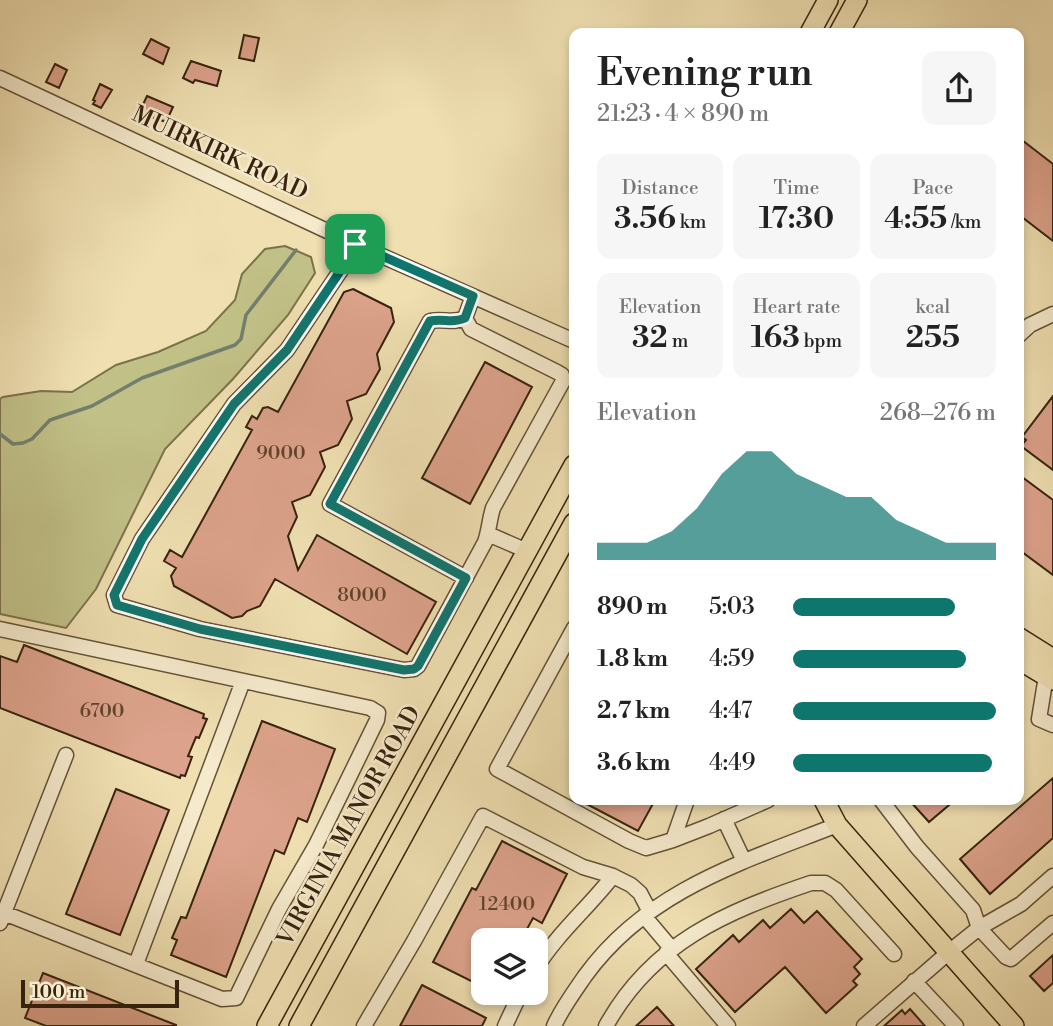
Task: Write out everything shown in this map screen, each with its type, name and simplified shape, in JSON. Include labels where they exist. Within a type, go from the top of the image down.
[{"type":"main road","points":[[813,28],[828,0]]},
{"type":"main road","points":[[842,28],[858,0]]},
{"type":"main road","name":"VIRGINIA MANOR ROAD","points":[[267,1026],[569,474]]},
{"type":"main road","points":[[299,1026],[569,532]]},
{"type":"main road","points":[[1024,642],[1051,671]]},
{"type":"main road","points":[[1024,661],[1051,671]]},
{"type":"main road","points":[[827,805],[837,825],[1014,1026]]},
{"type":"street","name":"MUIRKIRK ROAD","points":[[0,78],[355,244],[569,339]]},
{"type":"street","points":[[355,244],[345,264],[287,350],[234,404],[142,539],[116,589],[114,600],[117,605],[200,629],[404,670],[418,666],[488,534],[487,528],[494,509],[560,389],[562,375],[466,324],[465,318],[473,296]]},
{"type":"street","points":[[1024,330],[1053,314]]},
{"type":"street","points":[[465,318],[456,323],[445,320],[430,321],[330,504],[466,578]]},
{"type":"street","points":[[488,534],[527,551]]},
{"type":"street","points":[[0,629],[370,708],[378,713],[316,845],[279,909],[236,998],[222,999],[136,964],[2,918],[66,755]]},
{"type":"street","points":[[569,637],[496,769],[628,841],[646,848],[756,805]]},
{"type":"street","points":[[1051,671],[1039,719],[1053,725]]},
{"type":"street","points":[[136,964],[243,681]]},
{"type":"street","points":[[673,839],[685,805]]},
{"type":"street","points":[[885,805],[917,847],[974,910],[979,928],[1006,957],[1011,959],[1052,924]]},
{"type":"street","points":[[364,1026],[483,816],[583,867],[614,876],[631,885],[640,893],[647,914],[669,951],[728,1026]]},
{"type":"street","points":[[724,819],[744,861]]},
{"type":"street","points":[[554,1026],[565,1005],[594,964],[632,924],[702,879],[837,825]]},
{"type":"street","points":[[548,951],[562,932],[590,905],[614,876]]},
{"type":"street","points":[[864,1026],[979,928],[1021,904],[1053,876]]},
{"type":"street","points":[[606,1026],[615,1009],[639,978],[669,951],[711,922],[759,900],[811,883],[819,882],[836,890],[894,954]]},
{"type":"street","points":[[914,981],[956,1026]]},
{"type":"street","points":[[509,1025],[516,1005]]},
{"type":"shaded area","points":[[285,246],[311,257],[315,273],[288,315],[233,379],[165,449],[96,589],[66,628],[0,614],[0,399],[41,391],[72,392],[116,365],[158,352],[206,331],[235,300],[242,274],[265,249]]},
{"type":"building","points":[[244,35],[259,38],[254,61],[239,58]]},
{"type":"building","points":[[151,39],[169,48],[163,64],[143,54]]},
{"type":"building","points":[[191,61],[221,71],[217,86],[195,80],[193,83],[183,78]]},
{"type":"building","points":[[55,64],[67,70],[59,88],[46,82]]},
{"type":"building","points":[[100,84],[112,90],[101,108],[93,104]]},
{"type":"building","points":[[147,96],[173,107],[166,122],[139,113]]},
{"type":"building","points":[[1024,142],[1053,164],[1053,241],[1024,219]]},
{"type":"building","points":[[353,289],[391,308],[394,322],[377,354],[380,369],[366,394],[347,401],[352,419],[338,445],[320,452],[325,467],[310,495],[292,502],[297,517],[288,536],[298,570],[317,535],[436,602],[407,654],[275,579],[260,606],[242,616],[232,618],[174,586],[171,576],[176,568],[164,561],[170,550],[182,557],[252,430],[246,427],[252,416],[257,419],[263,408],[268,407],[278,412],[344,292]]},
{"type":"building","points":[[485,362],[532,387],[470,504],[422,478]]},
{"type":"building","points":[[1053,396],[1053,470],[1024,448],[1024,434]]},
{"type":"building","points":[[1024,478],[1053,500],[1053,575],[1024,553]]},
{"type":"building","points":[[24,645],[204,714],[203,718],[207,719],[188,756],[192,757],[185,776],[181,775],[180,778],[0,708],[0,656],[17,662]]},
{"type":"building","points":[[262,721],[335,749],[307,822],[298,818],[284,854],[275,850],[226,977],[171,955],[177,940],[172,938],[181,917],[186,918]]},
{"type":"building","points":[[1053,778],[1053,838],[990,894],[960,859]]},
{"type":"building","points":[[116,789],[169,810],[120,935],[66,914]]},
{"type":"building","points":[[589,805],[652,805],[638,831]]},
{"type":"building","points":[[914,805],[949,805],[929,822]]},
{"type":"building","points":[[502,841],[567,874],[542,923],[533,918],[528,928],[471,928],[471,981],[433,962],[472,888],[476,890]]},
{"type":"building","points":[[791,909],[804,923],[817,911],[862,959],[854,967],[860,974],[853,981],[857,985],[826,1013],[785,967],[735,1012],[696,969],[733,935],[739,942],[763,920],[770,928]]},
{"type":"building","points":[[1053,955],[1053,983],[1044,991],[1030,976]]},
{"type":"building","points":[[43,973],[176,1026],[46,1026],[25,1018]]},
{"type":"building","points":[[422,985],[486,1018],[482,1026],[400,1026]]},
{"type":"building","points":[[657,1007],[674,1026],[636,1026]]},
{"type":"building","points":[[910,1009],[925,1026],[884,1026],[902,1010],[905,1014]]},
{"type":"waterway","points":[[0,434],[13,444],[23,443],[32,439],[50,420],[92,406],[142,378],[235,345],[241,339],[246,315],[296,250]]},
{"type":"route","points":[[355,244],[473,296],[465,318],[456,323],[438,319],[430,321],[330,504],[466,578],[418,666],[404,670],[200,629],[117,605],[114,600],[116,589],[142,539],[234,404],[287,350],[345,264],[355,244]]}]
